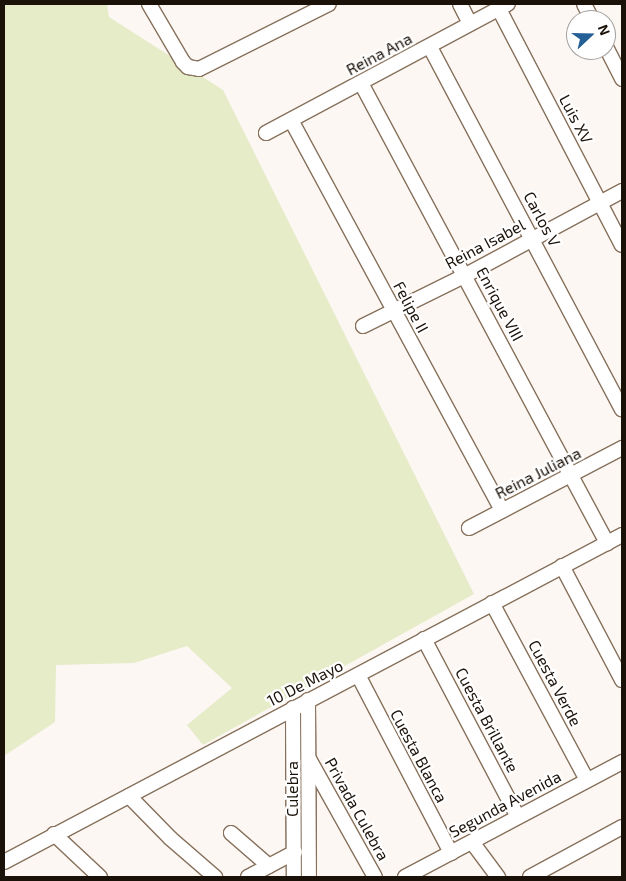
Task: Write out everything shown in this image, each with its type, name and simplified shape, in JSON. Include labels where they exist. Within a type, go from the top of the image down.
[{"type":"street","points":[[149,4],[188,67],[199,69],[329,4]]},
{"type":"street","points":[[460,4],[470,24]]},
{"type":"street","name":"Reina Ana","points":[[266,133],[504,6]]},
{"type":"street","name":"Luis XV","points":[[504,6],[622,245]]},
{"type":"street","name":"Carlos V","points":[[430,47],[622,409]]},
{"type":"street","points":[[612,60],[622,79]]},
{"type":"street","name":"Enrique VIII","points":[[361,83],[466,275],[606,542]]},
{"type":"street","name":"Felipe II","points":[[291,120],[502,511]]},
{"type":"street","name":"Reina Isabel","points":[[363,326],[466,275],[622,191]]},
{"type":"street","name":"Reina Juliana","points":[[469,528],[622,448]]},
{"type":"street","name":"10 De Mayo","points":[[4,862],[622,535]]},
{"type":"street","points":[[562,566],[622,680]]},
{"type":"street","name":"Cuesta Verde","points":[[492,603],[587,780]]},
{"type":"street","name":"Cuesta Brillante","points":[[424,639],[518,817]]},
{"type":"street","name":"Cuesta Blanca","points":[[358,675],[451,853]]},
{"type":"street","name":"Culebra","points":[[308,700],[309,877]]},
{"type":"street","name":"Culebra","points":[[293,708],[294,877]]},
{"type":"street","name":"Privada Culebra","points":[[309,758],[375,877]]},
{"type":"street","name":"Segunda Avenida","points":[[405,877],[622,762]]},
{"type":"street","points":[[129,796],[170,838],[215,877]]},
{"type":"street","points":[[530,877],[622,827]]},
{"type":"street","points":[[231,833],[269,866]]},
{"type":"street","points":[[54,834],[100,877]]},
{"type":"street","points":[[472,842],[498,877]]},
{"type":"street","points":[[248,877],[295,852]]},
{"type":"green space","points":[[4,4],[107,4],[109,17],[223,90],[474,594],[203,745],[187,725],[232,688],[187,646],[134,663],[56,665],[55,722],[4,756]]}]
